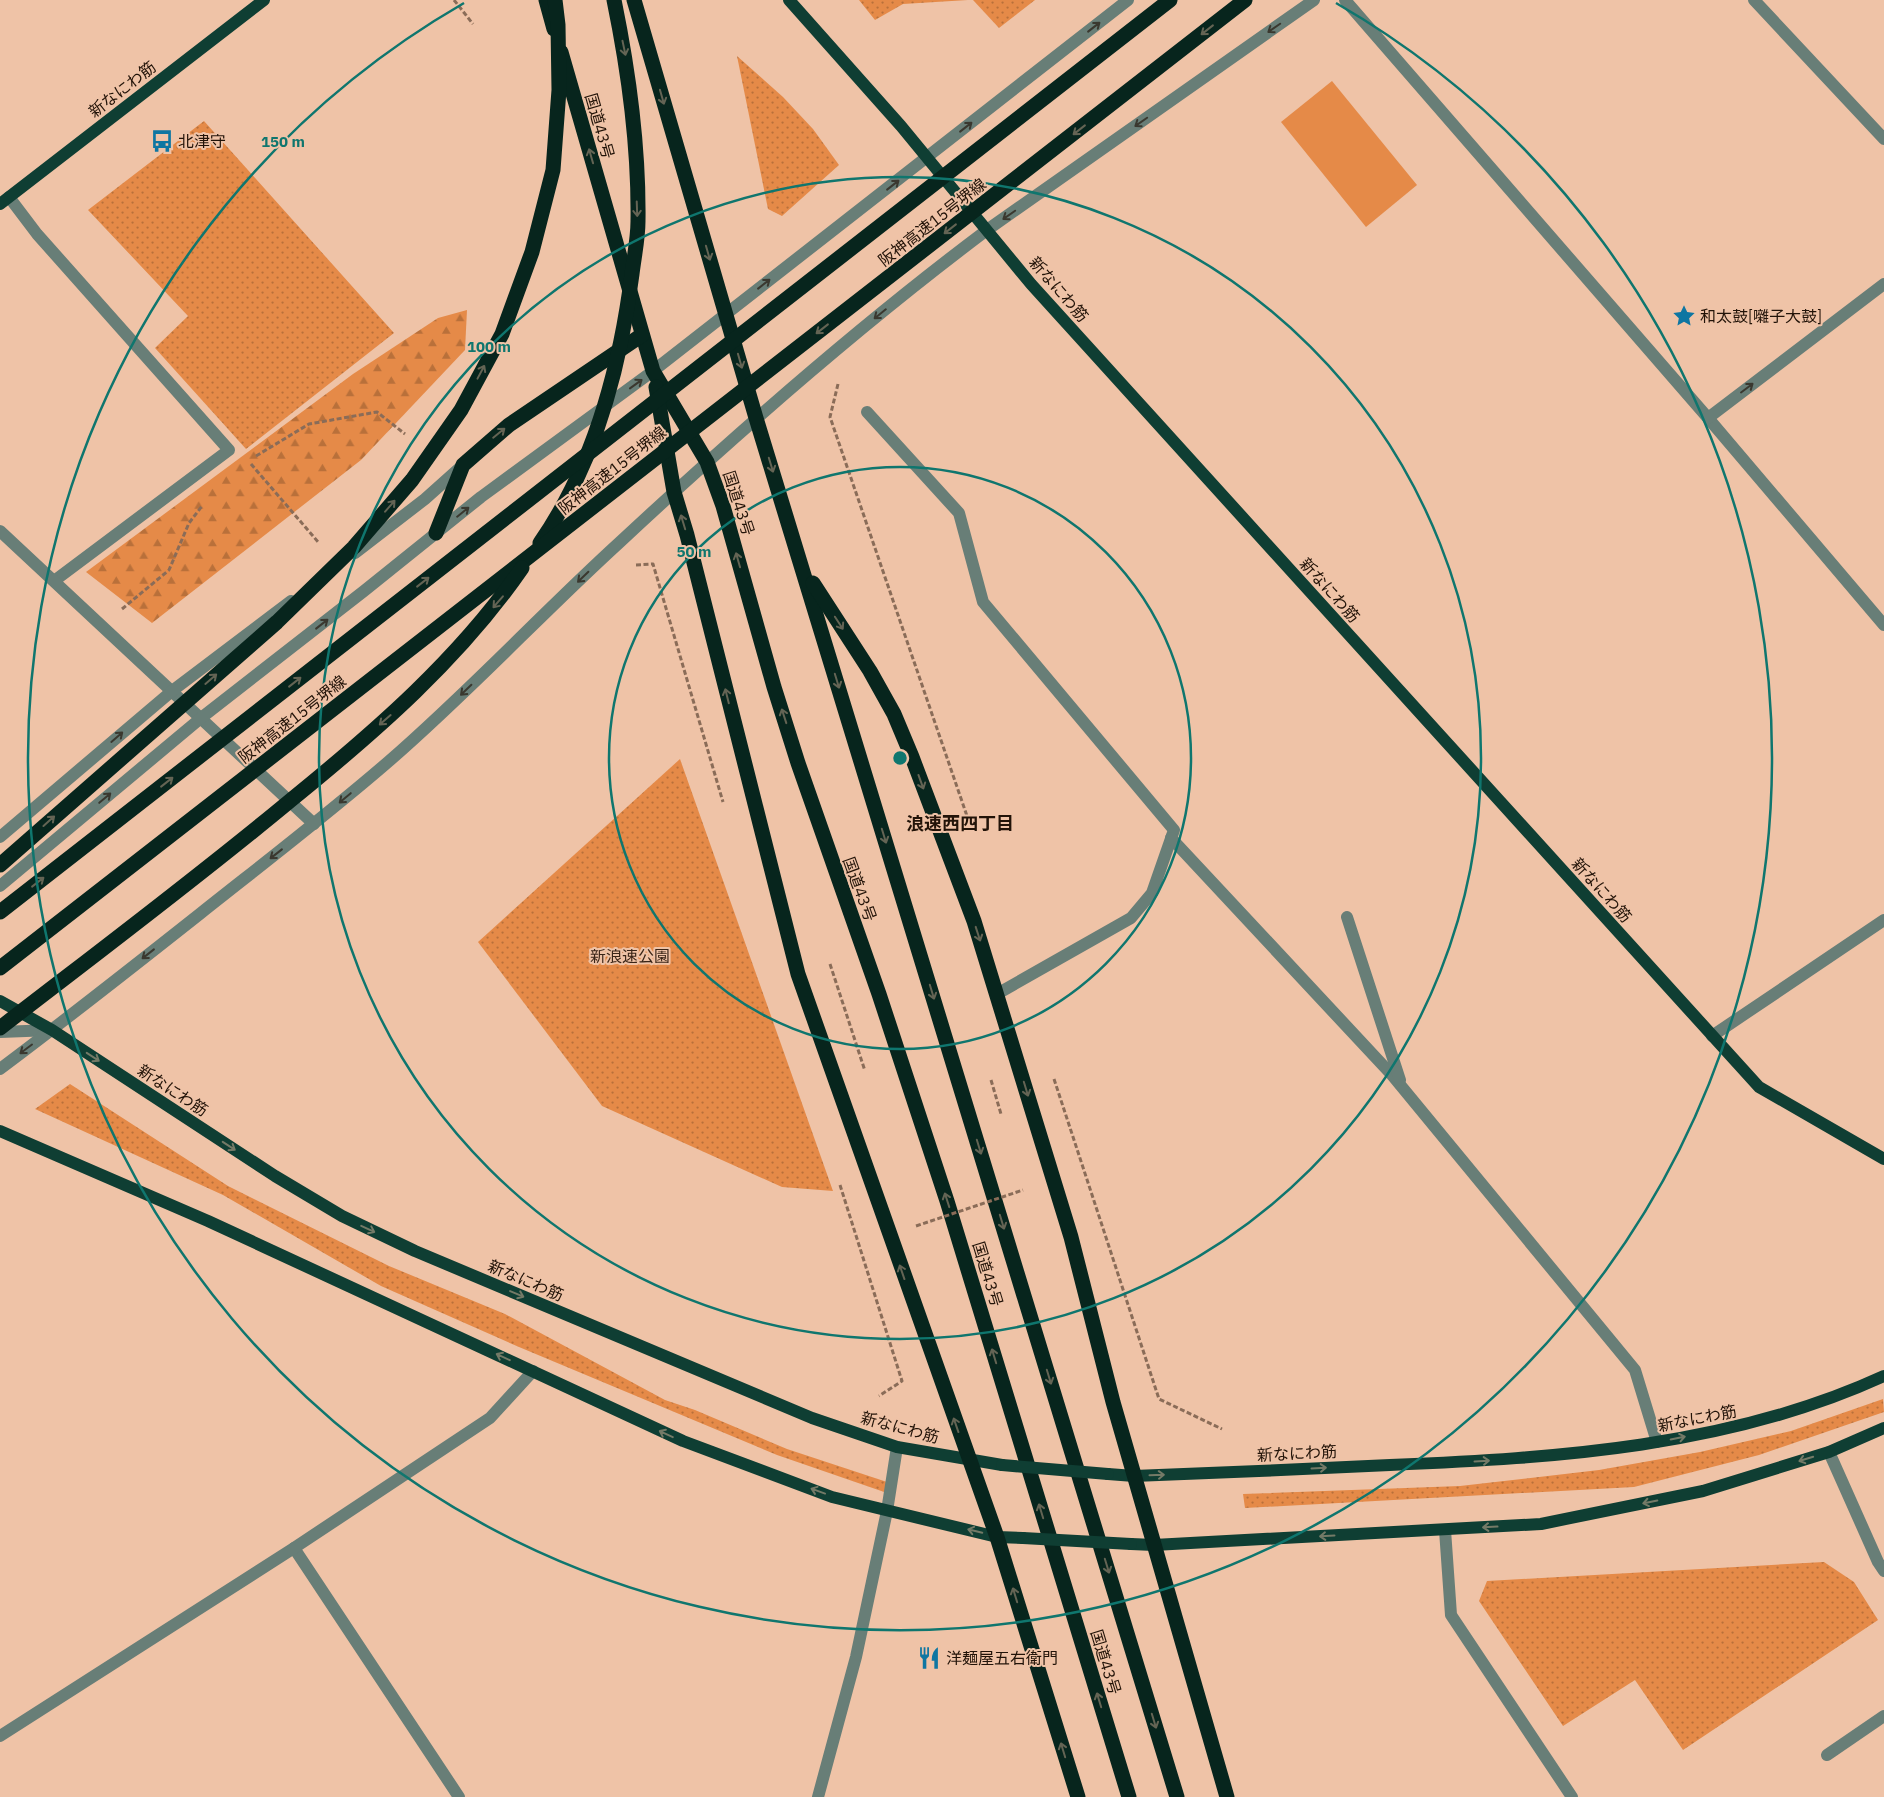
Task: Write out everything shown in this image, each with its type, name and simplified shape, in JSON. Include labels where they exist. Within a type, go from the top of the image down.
[{"type":"highway","name":"国道43号","points":[[546,0],[654,371],[707,462],[723,506],[774,687],[801,772],[879,994],[947,1201],[1129,1797]]},
{"type":"highway","points":[[0,865],[91,783],[277,622],[354,547],[412,480],[461,410],[502,334],[532,252],[553,170],[559,90],[558,25],[555,0]]},
{"type":"highway","points":[[0,1030],[254,831],[332,767],[396,710],[452,655],[504,595],[551,527],[588,455],[614,380],[628,301],[638,223],[635,142],[626,56],[614,0]]},
{"type":"highway","name":"国道43号","points":[[634,0],[756,418],[1177,1797]]},
{"type":"highway","name":"阪神高速15号堺線","points":[[0,912],[1170,0]]},
{"type":"highway","name":"阪神高速15号堺線","points":[[0,968],[1245,0]]},
{"type":"highway","points":[[436,533],[463,465],[510,425],[642,335]]},
{"type":"highway","points":[[654,371],[674,492],[687,535],[798,974],[968,1460],[997,1537],[1078,1797]]},
{"type":"highway","points":[[802,567],[870,671],[894,714],[974,922],[1071,1237],[1113,1402],[1227,1797]]},
{"type":"main road","name":"新なにわ筋","points":[[4,201],[264,0]]},
{"type":"main road","name":"新なにわ筋","points":[[796,2],[928,157],[1031,284],[1759,1087],[1884,1159]]},
{"type":"main road","name":"新なにわ筋","points":[[0,1001],[52,1030],[275,1176],[342,1216],[415,1251],[812,1418],[897,1447],[1002,1465],[1134,1476],[1493,1460],[1657,1442],[1746,1424],[1854,1390],[1884,1376]]},
{"type":"main road","points":[[0,1131],[208,1221],[682,1441],[832,1497],[997,1537],[1154,1545],[1445,1530],[1551,1522],[1703,1491],[1829,1452],[1884,1428]]},
{"type":"street","points":[[0,886],[201,718],[481,497],[654,371],[1128,0]]},
{"type":"street","points":[[0,1069],[314,824],[389,761],[442,713],[618,543],[756,418],[858,332],[987,230],[1314,0]]},
{"type":"street","points":[[1345,0],[1708,418],[1884,625]]},
{"type":"street","points":[[1754,0],[1884,139]]},
{"type":"street","points":[[4,201],[37,234],[229,450],[54,581]]},
{"type":"street","points":[[1708,418],[1884,284]]},
{"type":"street","points":[[867,412],[959,513],[983,602],[1174,830],[1152,893],[1131,918],[997,994]]},
{"type":"street","points":[[0,837],[172,690],[402,517],[463,465]]},
{"type":"street","points":[[0,531],[314,824]]},
{"type":"street","points":[[1172,838],[1402,1087],[1635,1370],[1657,1442]]},
{"type":"street","points":[[1347,917],[1402,1087]]},
{"type":"street","points":[[1712,1036],[1884,920]]},
{"type":"street","points":[[0,1030],[52,1030]]},
{"type":"street","points":[[0,1736],[294,1548],[490,1418],[533,1371]]},
{"type":"street","points":[[818,1797],[856,1658],[887,1511],[897,1447]]},
{"type":"street","points":[[1829,1452],[1882,1563]]},
{"type":"street","points":[[1445,1530],[1451,1615],[1572,1797]]},
{"type":"street","points":[[294,1548],[458,1797]]},
{"type":"street","points":[[1827,1755],[1884,1716]]},
{"type":"path","points":[[454,0],[473,24]]},
{"type":"path","points":[[248,461],[309,424],[377,412],[405,434]]},
{"type":"path","points":[[229,450],[248,461],[321,546]]},
{"type":"path","points":[[102,625],[169,570],[189,523],[203,505]]},
{"type":"path","points":[[916,1226],[1023,1190]]},
{"type":"green space","points":[[859,0],[968,0],[903,4],[875,20]]},
{"type":"green space","points":[[973,0],[1035,0],[999,28]]},
{"type":"green space","points":[[737,56],[783,97],[813,129],[839,165],[782,216],[768,209]]},
{"type":"green space","points":[[1332,81],[1417,185],[1366,227],[1281,122]]},
{"type":"green space","points":[[204,121],[394,333],[246,449],[155,348],[188,316],[88,210]]},
{"type":"green space","points":[[467,310],[465,350],[361,460],[152,623],[86,572],[353,374],[438,318]]},
{"type":"green space","name":"新浪速公園","points":[[680,759],[833,1191],[782,1187],[602,1106],[478,942]]},
{"type":"green space","points":[[70,1084],[228,1186],[389,1266],[505,1314],[665,1400],[695,1410],[787,1449],[887,1482],[890,1494],[777,1455],[519,1347],[381,1286],[223,1195],[35,1109]]},
{"type":"green space","points":[[1883,1399],[1884,1412],[1759,1455],[1634,1487],[1245,1508],[1243,1494],[1460,1486],[1599,1470],[1700,1452],[1791,1431]]},
{"type":"green space","points":[[1824,1562],[1854,1582],[1878,1620],[1683,1750],[1635,1680],[1563,1726],[1479,1601],[1487,1581]]},
{"type":"place","name":"北津守","points":[[162,141]]},
{"type":"place","name":"和太鼓[囃子大鼓]","points":[[1684,316]]},
{"type":"place","name":"洋麺屋五右衛門","points":[[929,1658]]},
{"type":"district","name":"浪速西四丁目","points":[[960,823]]}]
